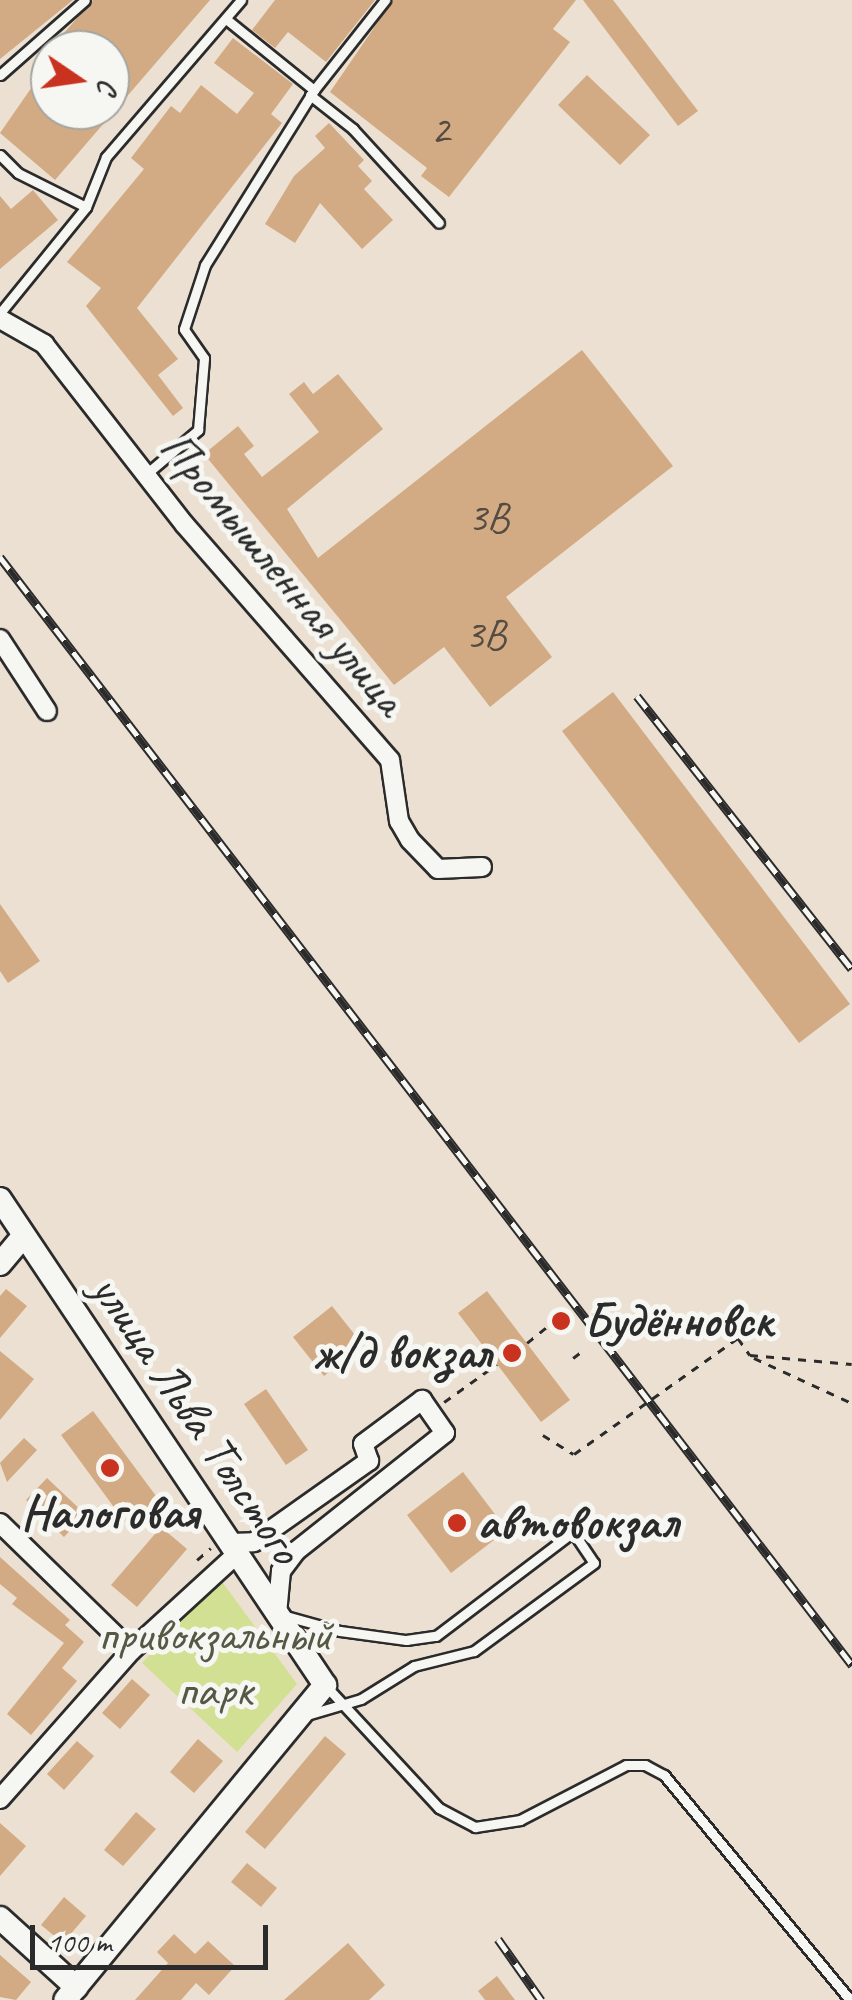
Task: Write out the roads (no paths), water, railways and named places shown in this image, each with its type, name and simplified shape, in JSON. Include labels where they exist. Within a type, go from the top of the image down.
[{"type":"main road","name":"улица Льва Толстого","points":[[0,1198],[21,1240]]},
{"type":"main road","name":"улица Льва Толстого","points":[[0,1213],[234,1548],[325,1686]]},
{"type":"main road","points":[[0,1264],[21,1240]]},
{"type":"main road","points":[[0,1918],[70,1993],[325,1686]]},
{"type":"street","name":"Промышленная улица","points":[[0,316],[44,344],[144,475],[390,760],[398,820],[410,840],[438,870],[482,867]]},
{"type":"street","points":[[0,639],[47,712]]},
{"type":"street","points":[[0,1799],[131,1650],[234,1548],[254,1542],[369,1461],[363,1444],[422,1400],[445,1433],[296,1551],[281,1571],[278,1614]]},
{"type":"street","points":[[0,1523],[131,1650]]},
{"type":"lane","points":[[0,75],[85,0]]},
{"type":"lane","points":[[0,316],[86,207],[106,157],[241,0]]},
{"type":"lane","points":[[144,475],[198,430],[204,358],[184,329],[205,266],[312,92],[385,0]]},
{"type":"lane","points":[[226,19],[353,130],[439,223]]},
{"type":"lane","points":[[0,155],[18,173],[86,207]]},
{"type":"lane","points":[[278,1614],[340,1631],[436,1636],[573,1532],[594,1563],[474,1651],[414,1666],[345,1705],[298,1718]]},
{"type":"lane","points":[[325,1686],[440,1808],[475,1827],[520,1820],[626,1765],[664,1775],[850,2000]]},
{"type":"railway","points":[[0,557],[852,1665]]},
{"type":"railway","points":[[637,696],[852,969]]},
{"type":"railway","points":[[498,1939],[541,2000]]},
{"type":"place","name":"Будённовск","points":[[561,1321]]},
{"type":"place","name":"ж/д вокзал","points":[[512,1353]]},
{"type":"place","name":"Налоговая","points":[[110,1468]]},
{"type":"place","name":"автовокзал","points":[[457,1523]]},
{"type":"park label","name":"привокзальный парк","points":[[215,1662]]}]
